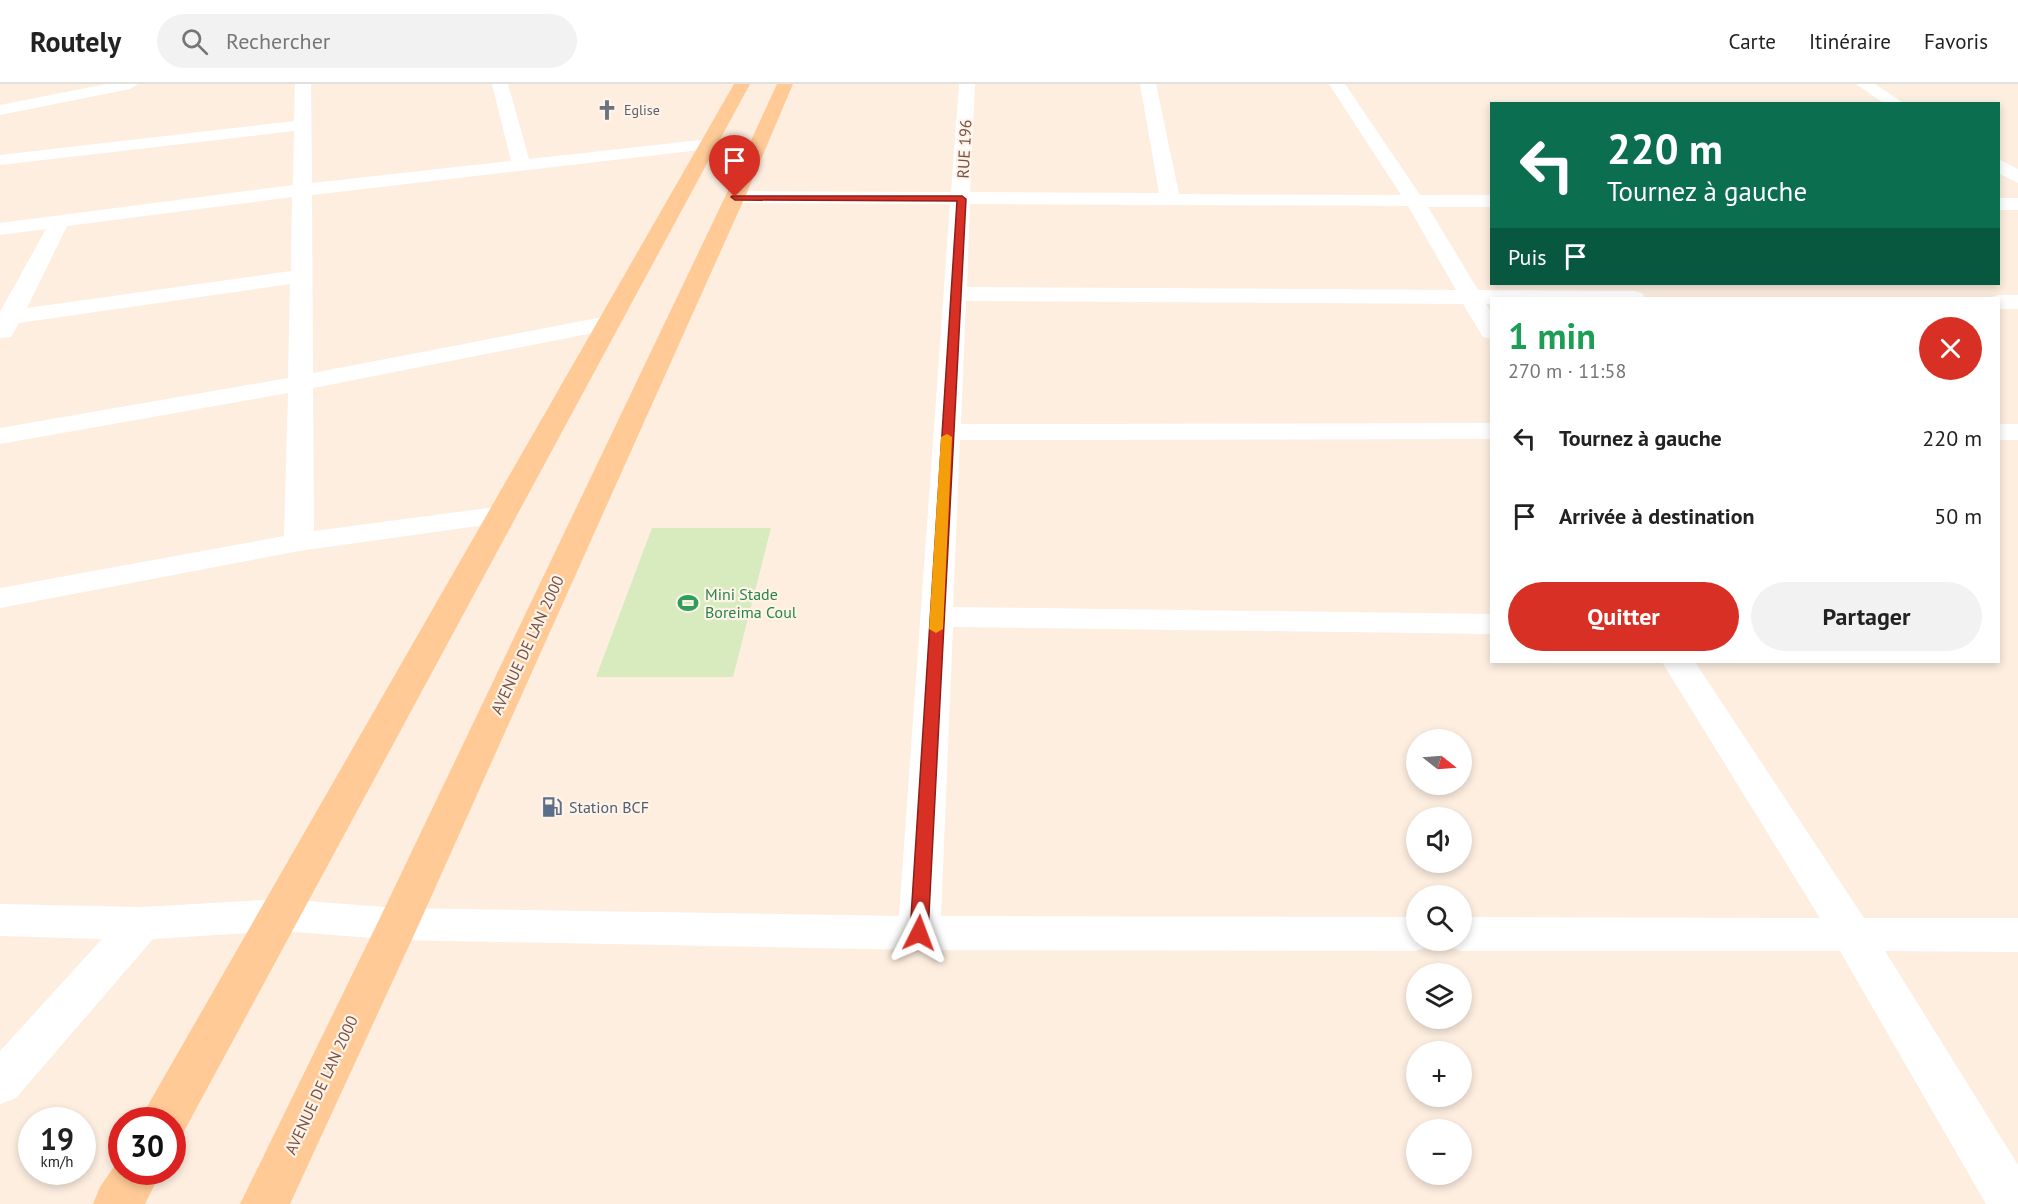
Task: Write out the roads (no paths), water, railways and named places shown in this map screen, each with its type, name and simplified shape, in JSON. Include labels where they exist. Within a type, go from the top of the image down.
[{"type":"main road","points":[[172,1107],[742,84]]},
{"type":"main road","name":"AVENUE DE L'AN 2000","points":[[265,1204],[398,924],[735,197],[785,84]]},
{"type":"main road","points":[[118,1204],[129,1185]]},
{"type":"street","points":[[0,110],[130,84]]},
{"type":"street","points":[[299,542],[303,84]]},
{"type":"street","points":[[500,84],[521,165]]},
{"type":"street","name":"RUE 196","points":[[919,933],[967,84]]},
{"type":"street","points":[[1148,84],[1170,199]]},
{"type":"street","points":[[1337,84],[1414,201],[1490,330]]},
{"type":"street","points":[[1864,84],[1894,102]]},
{"type":"street","points":[[0,160],[302,125]]},
{"type":"street","points":[[0,229],[302,190],[709,144]]},
{"type":"street","points":[[2000,166],[2018,177]]},
{"type":"street","points":[[735,197],[1490,201]]},
{"type":"street","points":[[2000,204],[2018,204]]},
{"type":"street","points":[[0,338],[5,318],[60,221]]},
{"type":"street","points":[[5,318],[301,276]]},
{"type":"street","points":[[954,294],[1490,297]]},
{"type":"street","points":[[2000,302],[2018,302]]},
{"type":"street","points":[[0,436],[300,383],[608,323]]},
{"type":"street","points":[[947,432],[1490,431]]},
{"type":"street","points":[[2000,432],[2018,432]]},
{"type":"street","points":[[0,598],[299,542],[503,515]]},
{"type":"street","points":[[937,617],[1490,624]]},
{"type":"street","points":[[1679,663],[1852,934],[2014,1204]]},
{"type":"street","points":[[0,920],[142,923],[281,915],[398,924],[919,933],[1406,934]]},
{"type":"street","points":[[0,1083],[142,923]]},
{"type":"street","points":[[1472,934],[2018,935]]},
{"type":"place","name":"Eglise","points":[[607,110]]},
{"type":"place","name":"Mini Stade Boreima Coul","points":[[688,603]]},
{"type":"place","name":"Station BCF","points":[[552,807]]}]
